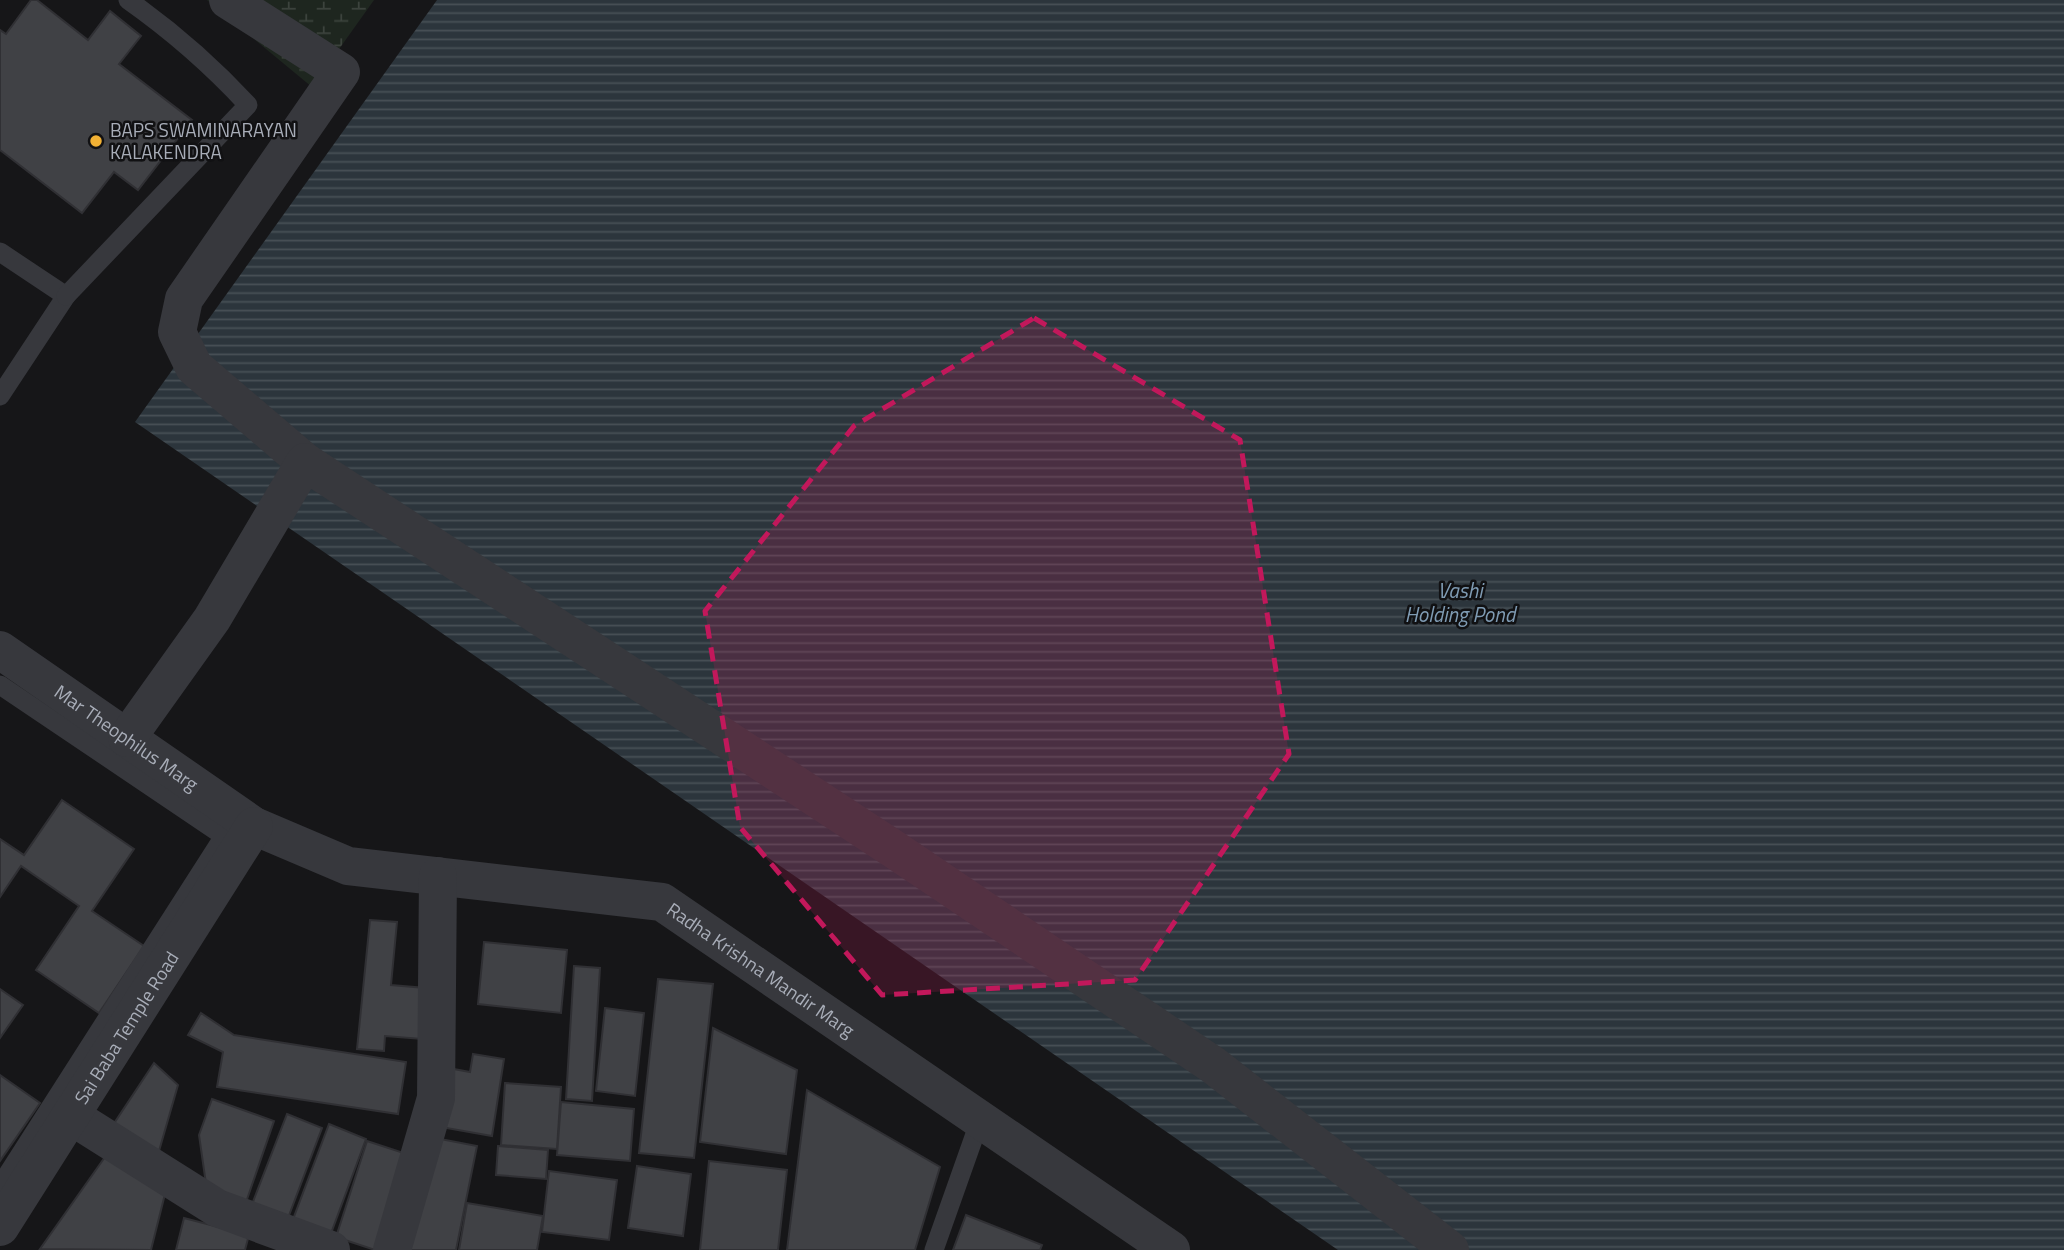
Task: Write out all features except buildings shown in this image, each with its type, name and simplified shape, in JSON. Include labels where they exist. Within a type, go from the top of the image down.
[{"type":"street","points":[[228,0],[341,72],[184,299],[177,332],[194,367],[305,462],[892,848],[1213,1065],[1450,1250]]},
{"type":"street","points":[[128,738],[212,619],[305,462]]},
{"type":"street","name":"Mar Theophilus Marg","points":[[0,649],[254,826]]},
{"type":"street","name":"Radha Krishna Mandir Marg","points":[[254,826],[348,866],[662,902],[1171,1250]]},
{"type":"street","name":"Sai Baba Temple Road","points":[[0,1227],[254,826]]},
{"type":"street","points":[[392,1250],[436,1098],[438,876]]},
{"type":"street","points":[[71,1116],[217,1208],[331,1250]]},
{"type":"lane","points":[[0,396],[66,296],[248,105],[212,67],[128,0]]},
{"type":"lane","points":[[0,252],[66,296]]},
{"type":"lane","points":[[0,685],[224,836],[0,1186]]},
{"type":"lane","points":[[934,1250],[980,1120]]},
{"type":"highlighted area","points":[[1034,318],[1240,440],[1289,754],[1135,980],[882,995],[740,827],[705,611],[854,426]]},
{"type":"green space","points":[[207,0],[374,0],[312,87]]},
{"type":"water","name":"Vashi Holding Pond","points":[[437,0],[2064,0],[2064,1250],[1338,1250],[135,422]]},
{"type":"place","name":"BAPS SWAMINARAYAN KALAKENDRA","points":[[96,141]]}]
